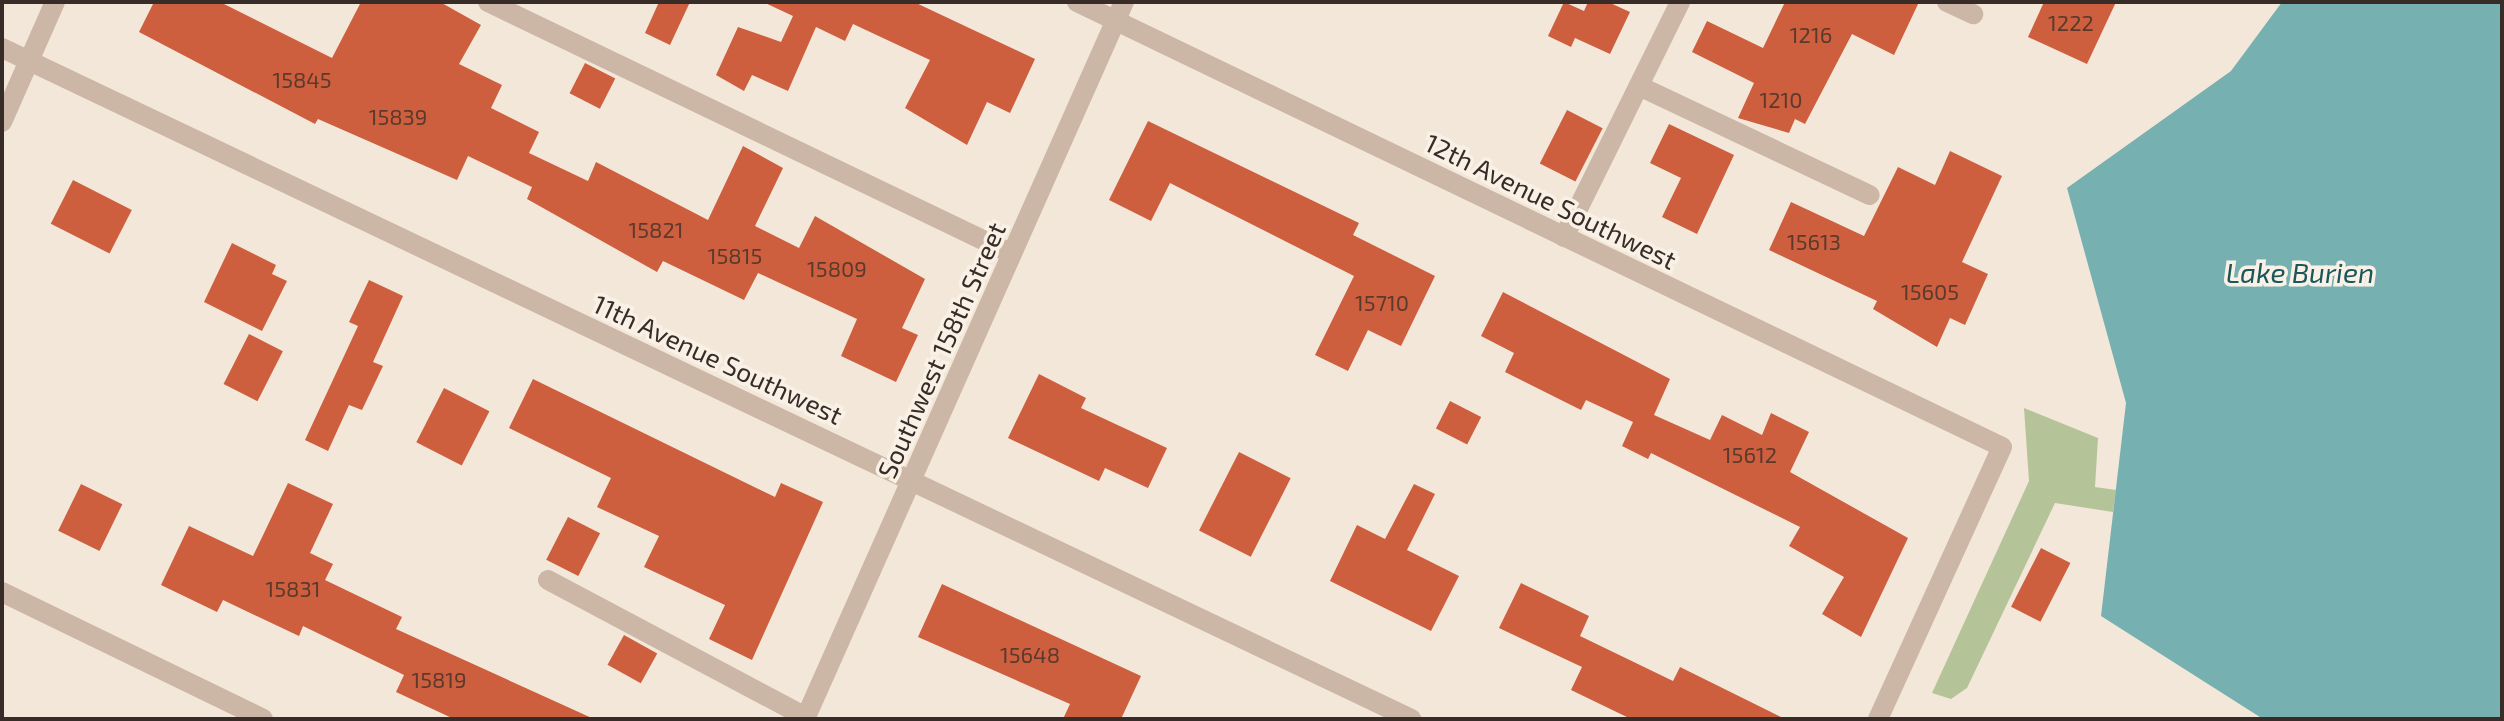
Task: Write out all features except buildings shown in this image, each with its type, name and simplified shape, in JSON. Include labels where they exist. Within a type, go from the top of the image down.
[{"type":"street","points":[[2,122],[55,2]]},
{"type":"street","points":[[488,2],[1012,254]]},
{"type":"street","name":"12th Avenue Southwest","points":[[1077,2],[1120,11],[1564,237],[2002,447],[1878,719]]},
{"type":"street","points":[[1564,237],[1680,2]]},
{"type":"street","points":[[1947,2],[1973,14]]},
{"type":"street","name":"Southwest 158th Street","points":[[805,718],[1120,11]]},
{"type":"street","name":"11th Avenue Southwest","points":[[2,48],[1411,719]]},
{"type":"street","points":[[1639,86],[1870,195]]},
{"type":"street","points":[[548,580],[805,718]]},
{"type":"street","points":[[2,592],[263,719]]},
{"type":"green space","points":[[2024,408],[2098,438],[2095,487],[2116,490],[2113,512],[2055,503],[1967,688],[1951,699],[1932,693],[2029,481]]},
{"type":"water","name":"Lake Burien","points":[[2282,2],[2502,2],[2502,719],[2263,719],[2101,616],[2126,403],[2067,188],[2231,71]]}]
